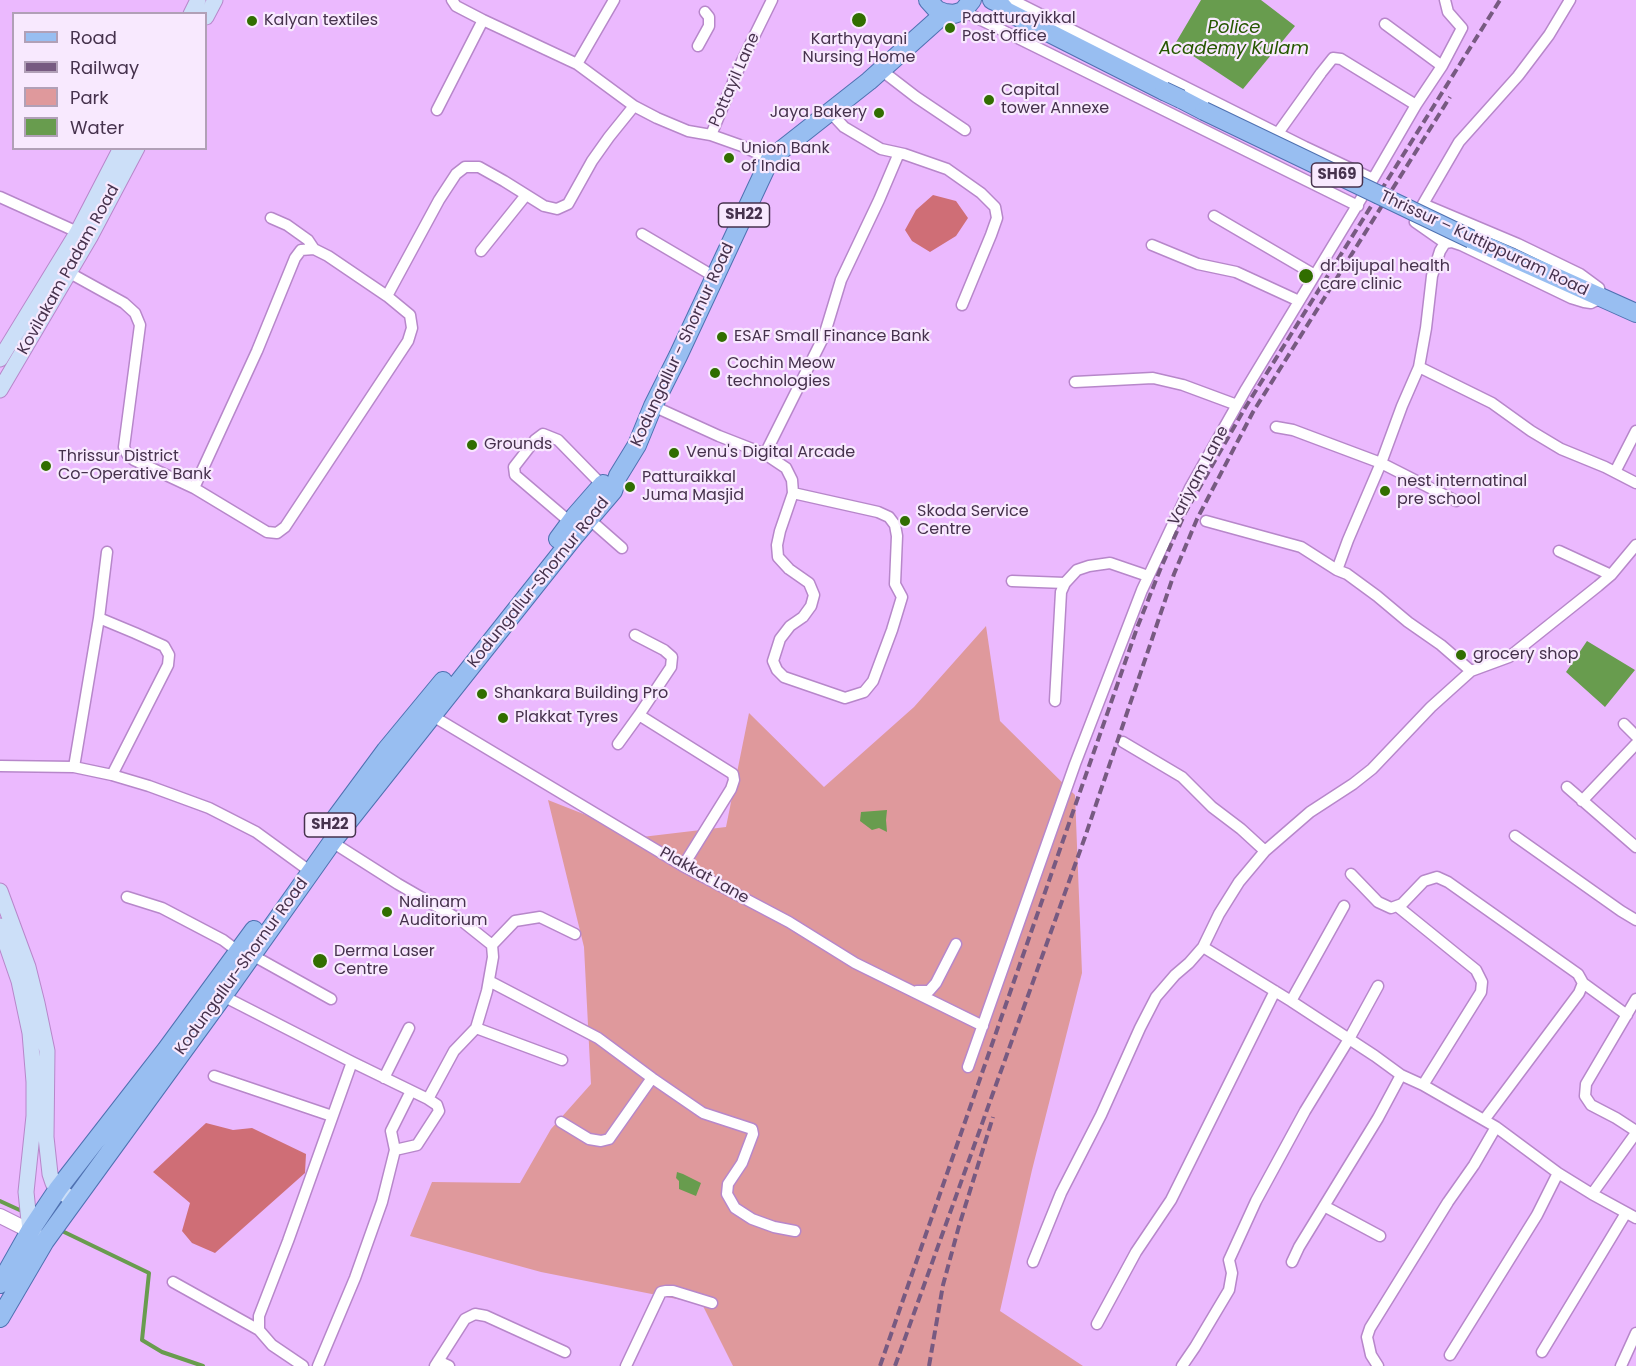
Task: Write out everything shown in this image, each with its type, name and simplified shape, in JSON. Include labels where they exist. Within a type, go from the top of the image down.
[{"type":"main road","points":[[207,15],[215,0]]},
{"type":"main road","name":"SH69","points":[[928,0],[937,10],[962,7],[995,12],[1009,6]]},
{"type":"main road","name":"SH69","points":[[992,0],[1009,6]]},
{"type":"main road","name":"Thrissur – Kuttippuram Road","points":[[1009,6],[1204,111],[1471,239],[1636,313]]},
{"type":"main road","name":"Kodungallur - Shornur Road","points":[[610,480],[636,445],[770,159],[962,7]]},
{"type":"main road","name":"Kovilakam Padam Road","points":[[0,390],[68,272],[120,150]]},
{"type":"main road","name":"Kovilakam Padam Road","points":[[0,359],[83,235],[136,150]]},
{"type":"main road","name":"Kodungallur-Shornur Road","points":[[306,869],[332,842],[431,715],[613,491],[610,480]]},
{"type":"main road","name":"Kodungallur-Shornur Road","points":[[0,1318],[39,1226],[58,1189],[245,953],[306,869],[386,750],[570,522],[610,480]]},
{"type":"main road","points":[[0,891],[28,967],[38,1003],[47,1051],[50,1174],[58,1189],[74,1201]]},
{"type":"main road","points":[[0,926],[19,981],[30,1033],[34,1116],[26,1191],[39,1226]]},
{"type":"main road","name":"Kodungallur-Shornur Road","points":[[39,1226],[74,1201],[223,996],[245,953]]},
{"type":"main road","name":"SH22","points":[[0,1284],[39,1226]]},
{"type":"street","points":[[452,0],[456,6],[483,20],[577,64],[634,106],[657,118],[678,127],[711,135]]},
{"type":"street","points":[[577,64],[614,0]]},
{"type":"street","name":"Pottayil Lane","points":[[770,159],[711,135],[742,61],[772,0]]},
{"type":"street","name":"Variyam Lane","points":[[968,1067],[1075,764],[1148,576],[1190,488],[1237,405],[1358,206],[1416,105],[1442,66],[1462,28],[1448,12],[1445,0]]},
{"type":"street","points":[[1423,204],[1518,244],[1580,274],[1599,288],[1601,298],[1592,303],[1571,298],[1461,245],[1452,242],[1445,243],[1415,222],[1423,204],[1459,142],[1518,76],[1550,35],[1570,0]]},
{"type":"street","points":[[1009,6],[1179,83],[1373,179]]},
{"type":"street","points":[[962,7],[1358,206]]},
{"type":"street","points":[[698,46],[709,26],[710,17],[705,12]]},
{"type":"street","points":[[438,110],[483,20]]},
{"type":"street","points":[[1385,24],[1442,66]]},
{"type":"street","points":[[1278,133],[1333,58],[1341,59],[1416,105]]},
{"type":"street","points":[[881,70],[965,130]]},
{"type":"street","points":[[1165,111],[1179,83]]},
{"type":"street","points":[[387,296],[439,200],[456,174],[465,166],[479,167],[544,206],[557,209],[568,204],[592,161],[634,106]]},
{"type":"street","points":[[830,112],[844,127],[881,149],[928,161],[947,169],[981,193],[994,207],[997,218],[962,305]]},
{"type":"street","points":[[765,454],[824,336],[841,280],[899,153]]},
{"type":"street","points":[[481,251],[526,195]]},
{"type":"street","points":[[0,197],[83,235]]},
{"type":"street","points":[[1214,216],[1315,275]]},
{"type":"street","points":[[68,272],[124,303],[135,314],[140,326],[124,447],[126,454],[194,488],[267,532],[277,533],[285,527],[408,341],[412,328],[410,315],[387,296],[314,249],[308,240],[287,225],[271,218]]},
{"type":"street","points":[[642,234],[715,277]]},
{"type":"street","points":[[1337,570],[1419,367],[1432,276],[1445,243]]},
{"type":"street","points":[[1152,245],[1198,264],[1236,272],[1299,301]]},
{"type":"street","points":[[194,488],[257,351],[295,258],[301,250],[314,249]]},
{"type":"street","points":[[1419,367],[1492,403],[1561,449],[1636,483]]},
{"type":"street","points":[[1076,382],[1153,378],[1183,385],[1237,405]]},
{"type":"street","points":[[653,406],[765,454],[786,468],[792,480],[793,493],[780,531],[777,545],[778,557],[789,570],[809,584],[814,595],[811,606],[803,617],[780,639],[773,661],[777,670],[784,677],[845,698],[864,692],[873,681],[902,597],[895,584],[897,536],[895,525],[889,517],[878,512],[793,493]]},
{"type":"street","points":[[1276,427],[1293,430],[1381,463],[1456,501]]},
{"type":"street","points":[[1615,472],[1636,431]]},
{"type":"street","points":[[570,522],[515,475],[514,467],[535,440],[543,434],[558,440],[610,480]]},
{"type":"street","points":[[589,519],[622,548]]},
{"type":"street","points":[[1206,521],[1301,548],[1347,574],[1441,645],[1471,671]]},
{"type":"street","points":[[1033,1262],[1060,1193],[1101,1115],[1156,997],[1203,947],[1219,914],[1239,882],[1265,850],[1310,812],[1372,769],[1431,707],[1471,671],[1509,657],[1611,575],[1636,545]]},
{"type":"street","points":[[1559,550],[1611,575]]},
{"type":"street","points":[[74,767],[99,618],[107,552]]},
{"type":"street","points":[[1055,701],[1061,592],[1065,583],[1077,570],[1110,563],[1148,576]]},
{"type":"street","points":[[1012,581],[1065,583]]},
{"type":"street","points":[[99,618],[164,646],[169,655],[168,665],[112,775]]},
{"type":"street","points":[[618,744],[670,667],[672,657],[664,650],[635,635]]},
{"type":"street","name":"Plakkat Lane","points":[[431,715],[683,866],[789,922],[855,963],[983,1026]]},
{"type":"street","points":[[639,715],[733,774],[731,789],[683,866]]},
{"type":"street","points":[[1624,724],[1636,736]]},
{"type":"street","points":[[1123,742],[1182,777],[1212,807],[1265,850]]},
{"type":"street","points":[[1582,801],[1636,744]]},
{"type":"street","points":[[0,766],[74,767],[149,786],[209,808],[256,832],[306,869]]},
{"type":"street","points":[[1567,787],[1636,847]]},
{"type":"street","points":[[1515,836],[1636,920]]},
{"type":"street","points":[[332,842],[462,921],[492,945],[493,957],[489,981],[476,1028],[454,1051],[428,1099]]},
{"type":"street","points":[[1351,874],[1378,902],[1390,908],[1402,904],[1424,881],[1437,877],[1578,974],[1583,983],[1627,1015]]},
{"type":"street","points":[[127,897],[162,908],[331,999]]},
{"type":"street","points":[[1291,1001],[1344,906]]},
{"type":"street","points":[[1396,906],[1476,970],[1482,982],[1481,992],[1423,1085]]},
{"type":"street","points":[[492,945],[515,921],[540,917],[576,934]]},
{"type":"street","points":[[913,992],[929,991],[936,983],[956,944]]},
{"type":"street","points":[[1203,947],[1291,1001],[1401,1075],[1496,1127],[1558,1173],[1636,1218]]},
{"type":"street","points":[[489,981],[598,1038],[703,1113],[752,1129],[753,1134],[742,1163],[728,1184],[727,1194],[735,1208],[752,1219],[795,1231]]},
{"type":"street","points":[[1484,1120],[1579,993],[1583,983]]},
{"type":"street","points":[[1182,1366],[1229,1290],[1232,1273],[1229,1260],[1256,1201],[1305,1111],[1378,986]]},
{"type":"street","points":[[1097,1324],[1136,1252],[1171,1200],[1275,991]]},
{"type":"street","points":[[223,996],[437,1105],[440,1111],[417,1145],[395,1150]]},
{"type":"street","points":[[1592,1194],[1636,1132],[1591,1105],[1585,1096],[1586,1084],[1636,999]]},
{"type":"street","points":[[384,1078],[409,1028]]},
{"type":"street","points":[[476,1028],[562,1060]]},
{"type":"street","points":[[259,1330],[259,1316],[352,1062]]},
{"type":"street","points":[[1292,1262],[1401,1075]]},
{"type":"street","points":[[214,1076],[332,1116]]},
{"type":"street","points":[[561,1122],[589,1139],[601,1141],[609,1139],[651,1078]]},
{"type":"street","points":[[318,1366],[355,1278],[382,1202],[395,1150],[391,1131],[411,1090]]},
{"type":"street","points":[[1378,1366],[1371,1355],[1366,1336],[1496,1127]]},
{"type":"street","points":[[1450,1354],[1527,1231],[1558,1173]]},
{"type":"street","points":[[1324,1206],[1380,1236]]},
{"type":"street","points":[[1542,1352],[1626,1212]]},
{"type":"street","points":[[0,1216],[39,1226]]},
{"type":"street","points":[[173,1282],[259,1330],[272,1345],[303,1366]]},
{"type":"street","points":[[626,1366],[661,1293],[673,1291],[712,1303]]},
{"type":"street","points":[[449,1366],[437,1364],[465,1318],[475,1314],[486,1316],[565,1352]]},
{"type":"street","points":[[1620,1366],[1636,1333]]},
{"type":"green space","points":[[986,626],[1000,721],[1075,795],[1082,973],[1032,1170],[1000,1311],[1083,1366],[733,1366],[702,1304],[541,1272],[410,1236],[432,1182],[520,1183],[551,1129],[591,1084],[584,947],[548,800],[642,837],[726,827],[749,713],[824,787],[914,707]]},
{"type":"shaded area","points":[[933,195],[956,201],[968,218],[956,236],[930,252],[912,241],[905,230],[916,210]]},
{"type":"shaded area","points":[[206,1123],[233,1130],[252,1128],[306,1154],[305,1173],[215,1253],[192,1243],[182,1231],[190,1203],[153,1172]]},
{"type":"water","name":"Police Academy Kulam","points":[[1201,0],[1261,0],[1295,26],[1243,89],[1175,44]]},
{"type":"water","points":[[1587,641],[1635,670],[1605,707],[1566,672]]},
{"type":"water","points":[[887,810],[887,832],[879,828],[872,830],[860,821],[861,812]]},
{"type":"water","points":[[677,1172],[701,1183],[696,1196],[679,1189]]},
{"type":"waterway","points":[[0,1201],[24,1212]]},
{"type":"waterway","points":[[60,1230],[149,1273],[142,1340],[162,1352],[203,1366]]},
{"type":"railway","points":[[880,1366],[1137,628],[1185,513],[1245,408],[1500,0]]},
{"type":"railway","points":[[895,1366],[1085,837],[1174,574],[1197,519],[1253,412],[1450,97]]},
{"type":"railway","points":[[929,1366],[943,1285],[993,1117]]},
{"type":"place","name":"Karthyayani Nursing Home","points":[[859,20]]},
{"type":"place","name":"Kalyan textiles","points":[[252,21]]},
{"type":"place","name":"Paatturayikkal Post Office","points":[[950,28]]},
{"type":"place","name":"Capital tower Annexe","points":[[989,100]]},
{"type":"place","name":"Jaya Bakery","points":[[879,113]]},
{"type":"place","name":"Union Bank of India","points":[[729,158]]},
{"type":"place","name":"dr.bijupal health care clinic","points":[[1306,276]]},
{"type":"place","name":"ESAF Small Finance Bank","points":[[722,337]]},
{"type":"place","name":"Cochin Meow technologies","points":[[715,373]]},
{"type":"place","name":"Grounds","points":[[472,445]]},
{"type":"place","name":"Venu's Digital Arcade","points":[[674,453]]},
{"type":"place","name":"Thrissur District Co-Operative Bank","points":[[46,466]]},
{"type":"place","name":"Patturaikkal Juma Masjid","points":[[630,487]]},
{"type":"place","name":"nest internatinal pre school","points":[[1385,491]]},
{"type":"place","name":"Skoda Service Centre","points":[[905,521]]},
{"type":"place","name":"grocery shop","points":[[1461,655]]},
{"type":"place","name":"Shankara Building Pro","points":[[482,694]]},
{"type":"place","name":"Plakkat Tyres","points":[[503,718]]},
{"type":"place","name":"Nalinam Auditorium","points":[[387,912]]},
{"type":"place","name":"Derma Laser Centre","points":[[320,961]]}]
